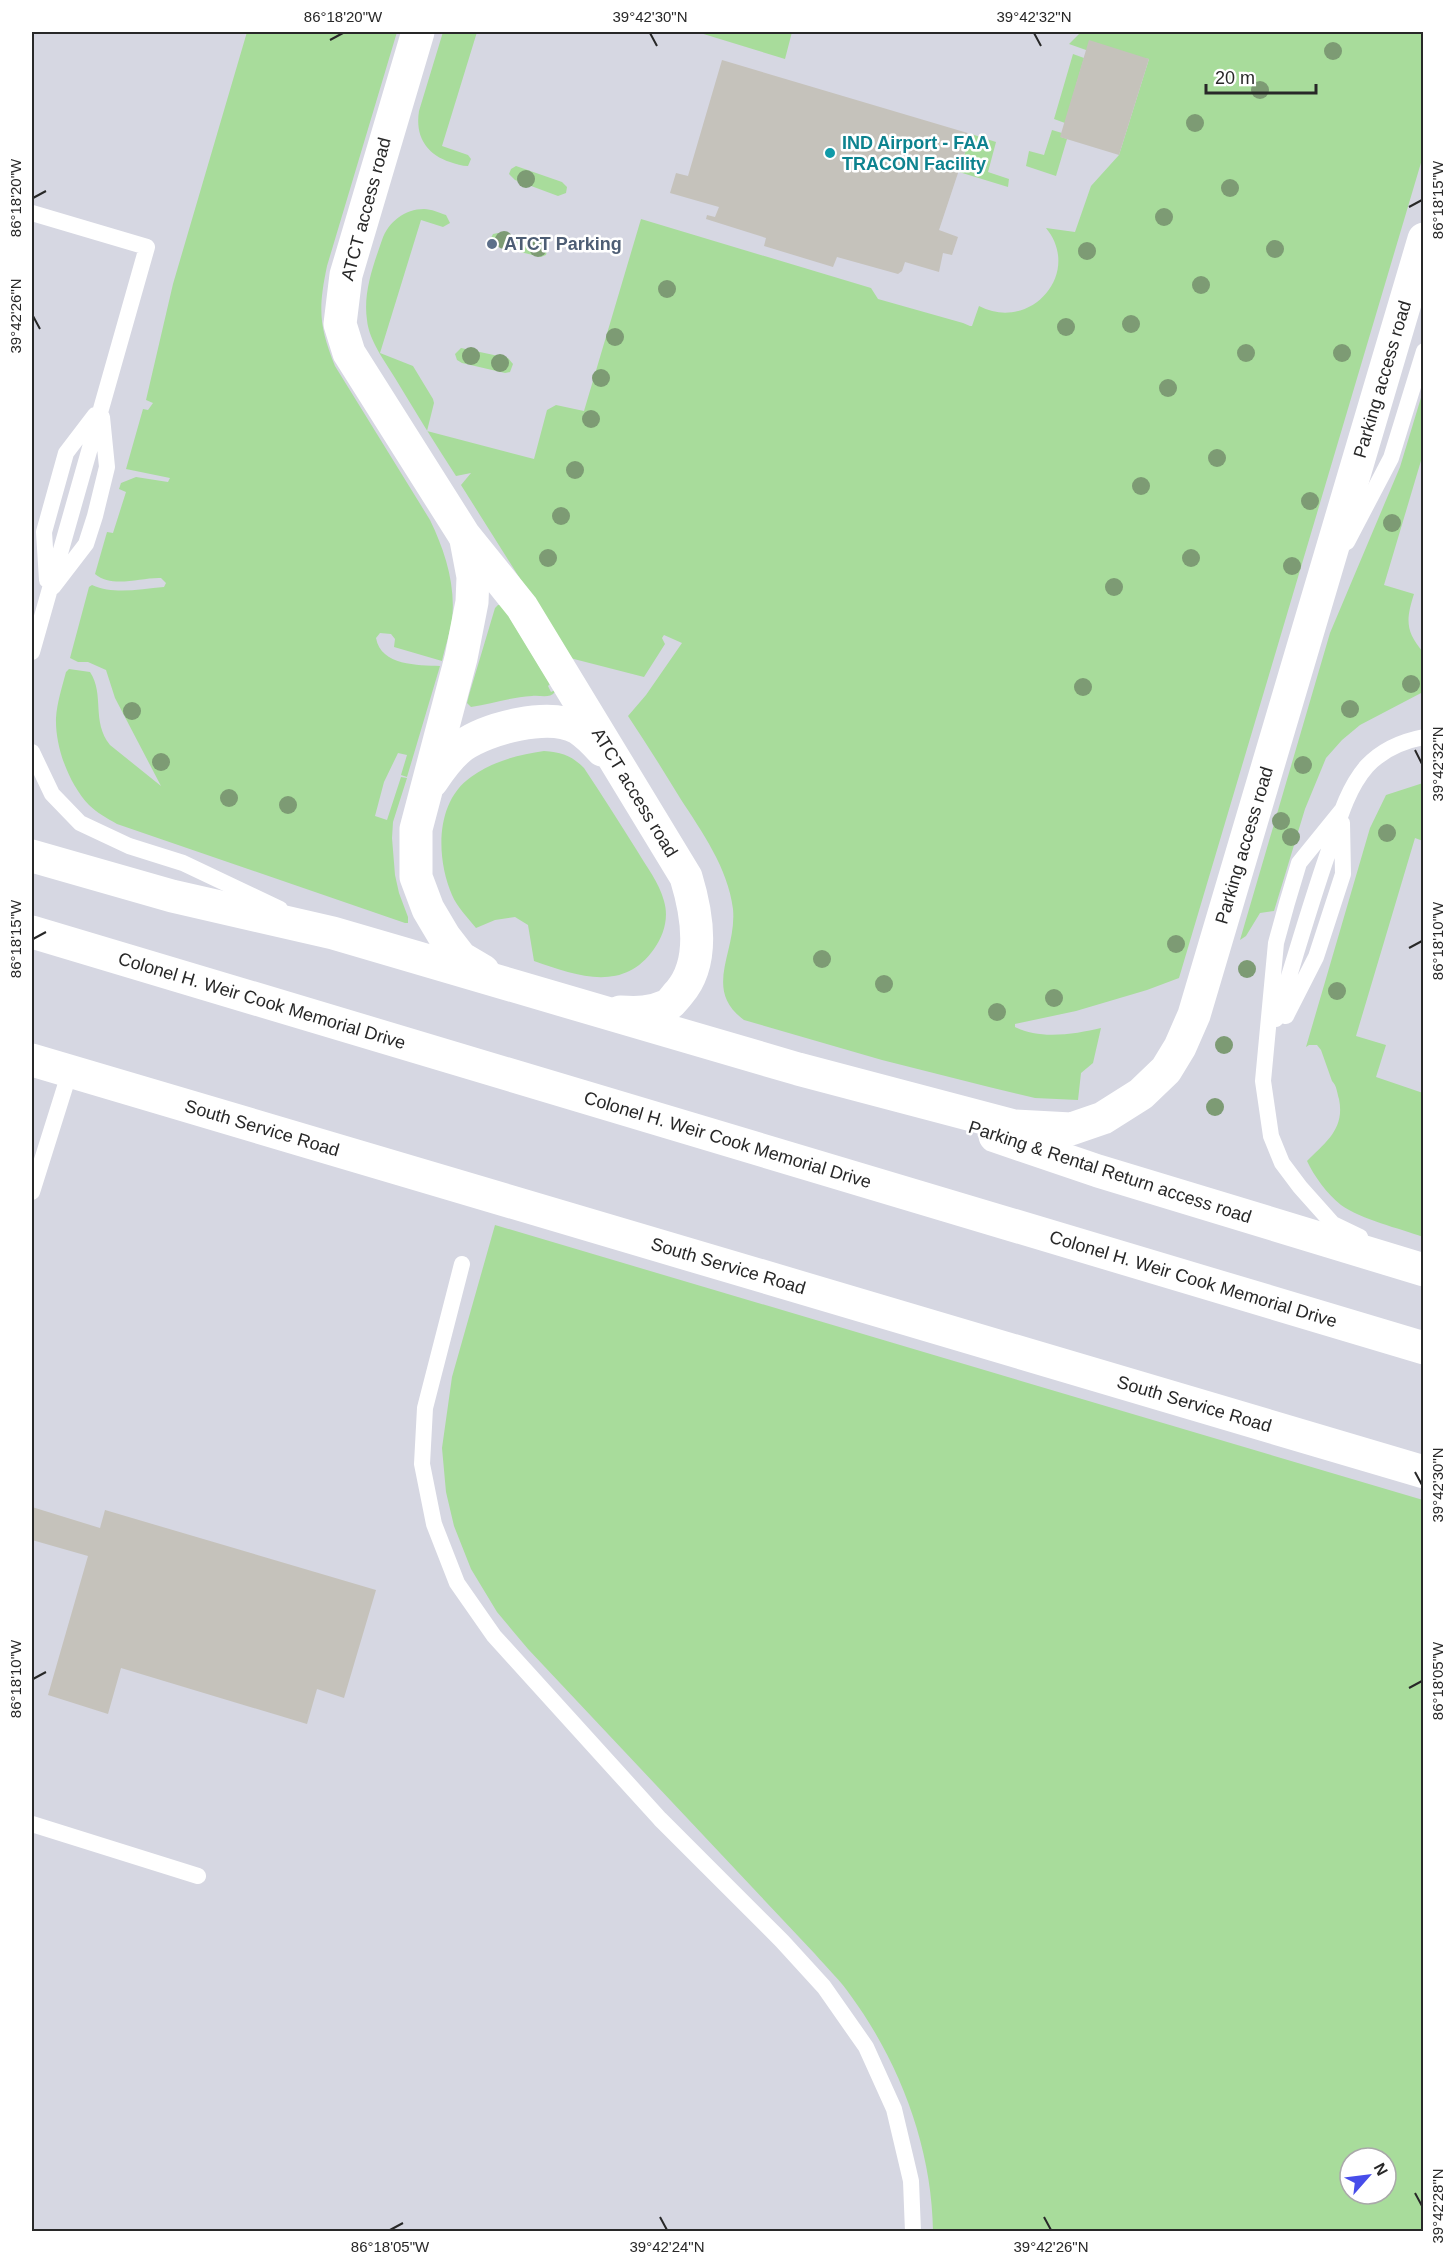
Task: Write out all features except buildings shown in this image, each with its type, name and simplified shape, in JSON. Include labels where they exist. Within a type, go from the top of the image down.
[{"type":"street","name":"ATCT access road","points":[[418,32],[346,275],[340,324],[349,353],[464,535],[522,607],[686,876],[697,924],[695,952],[687,984],[668,1005],[644,1013],[598,1011]]},
{"type":"street","name":"Parking access road","points":[[798,1070],[1014,1126],[1071,1129],[1103,1118],[1141,1094],[1166,1070],[1180,1047],[1194,1015],[1424,238]]},
{"type":"street","name":"ATCT access road","points":[[464,535],[473,577],[472,602],[461,658],[416,829],[416,877],[428,909],[444,936],[462,958],[506,985]]},
{"type":"street","points":[[425,794],[448,759],[462,746],[482,735],[541,721],[559,722],[576,727],[594,741],[622,771]]},
{"type":"street","points":[[32,856],[172,896],[333,933],[798,1070]]},
{"type":"street","name":"Colonel H. Weir Cook Memorial Drive","points":[[32,932],[1424,1348]]},
{"type":"street","name":"South Service Road","points":[[32,1060],[1424,1472]]},
{"type":"street","name":"Parking & Rental Return access road","points":[[798,1070],[1098,1171],[1424,1270]]},
{"type":"lane","points":[[32,213],[147,247],[32,652]]},
{"type":"lane","points":[[1318,596],[1391,458],[1424,351]]},
{"type":"lane","points":[[48,594],[86,544],[95,516],[107,467],[101,407]]},
{"type":"lane","points":[[1424,736],[1408,740],[1387,750],[1369,764],[1355,782],[1342,810],[1299,863],[1276,943],[1263,1081],[1271,1136],[1282,1163],[1300,1187],[1333,1224],[1424,1270]]},
{"type":"lane","points":[[32,752],[52,794],[80,823],[129,846],[183,863],[333,933]]},
{"type":"lane","points":[[1266,1054],[1316,957],[1343,874],[1342,810]]},
{"type":"lane","points":[[32,1191],[70,1071]]},
{"type":"lane","points":[[462,1264],[425,1408],[422,1464],[434,1524],[457,1583],[494,1636],[660,1819],[782,1941],[824,1987],[866,2046],[894,2109],[911,2181],[913,2232]]},
{"type":"lane","points":[[32,1824],[198,1876]]},
{"type":"shaded area","points":[[32,32],[1423,32],[1423,2231],[32,2232]]},
{"type":"green space","points":[[247,32],[397,32],[327,266],[321,306],[323,328],[335,366],[430,520],[445,556],[451,581],[452,620],[442,661],[394,647],[395,639],[391,634],[380,633],[376,638],[379,647],[393,659],[411,664],[440,666],[407,777],[401,775],[407,755],[398,753],[384,782],[375,816],[387,820],[401,777],[407,778],[393,822],[392,838],[395,875],[408,923],[117,824],[89,805],[75,787],[58,741],[56,718],[66,672],[69,669],[90,672],[97,690],[99,717],[104,736],[110,745],[161,786],[115,698],[106,670],[88,662],[78,662],[70,658],[89,587],[92,585],[109,590],[127,590],[164,587],[166,583],[161,578],[110,581],[95,574],[107,532],[113,533],[126,492],[119,489],[121,483],[136,477],[168,482],[170,478],[126,469],[143,409],[148,410],[153,403],[146,400],[173,284]]},
{"type":"green space","points":[[443,32],[477,32],[442,146],[468,155],[471,159],[468,166],[450,162],[434,154],[424,143],[419,128],[419,111]]},
{"type":"green space","points":[[697,32],[792,32],[785,59]]},
{"type":"green space","points":[[1081,32],[1423,32],[1423,156],[1179,978],[1076,1011],[1015,1024],[1015,1027],[1025,1031],[1046,1035],[1069,1034],[1101,1028],[1093,1063],[1081,1073],[1078,1100],[1035,1098],[882,1060],[744,1020],[732,1008],[725,996],[723,983],[733,925],[733,909],[726,879],[705,837],[628,716],[646,695],[682,643],[664,635],[662,638],[665,644],[644,677],[570,658],[461,485],[471,473],[456,476],[427,431],[534,459],[547,410],[556,405],[584,411],[641,219],[871,288],[878,299],[970,326],[972,326],[979,306],[998,312],[1016,312],[1032,305],[1045,294],[1055,280],[1058,263],[1056,245],[1046,228],[1075,232],[1091,186],[1119,155],[1149,59],[1086,50],[1069,44]]},
{"type":"green space","points":[[1073,54],[1084,58],[1065,123],[1054,119]]},
{"type":"green space","points":[[1052,130],[1062,133],[1061,137],[1067,139],[1056,176],[1026,166],[1029,151],[1044,155]]},
{"type":"green space","points":[[971,134],[996,142],[988,172],[1009,179],[1008,187],[959,172]]},
{"type":"green space","points":[[516,166],[562,182],[567,187],[566,193],[558,196],[515,180],[509,174]]},
{"type":"green space","points":[[424,209],[446,215],[450,223],[443,227],[421,220],[380,353],[413,366],[433,399],[427,431],[382,358],[374,343],[368,328],[366,310],[375,260],[388,228],[404,214]]},
{"type":"green space","points":[[498,233],[544,243],[548,246],[546,255],[541,257],[495,246],[491,238],[493,234]]},
{"type":"green space","points":[[461,348],[508,358],[513,364],[510,372],[505,373],[462,363],[457,360],[455,354]]},
{"type":"green space","points":[[1423,391],[1423,454],[1384,585],[1414,594],[1409,624],[1413,638],[1423,652],[1423,692],[1360,725],[1326,758],[1305,809],[1274,911],[1260,913],[1246,936],[1240,940],[1330,633],[1400,467]]},
{"type":"green space","points":[[502,605],[550,684],[548,686],[551,692],[555,690],[555,692],[547,696],[517,698],[471,707],[467,703],[469,695],[495,608]]},
{"type":"green space","points":[[544,751],[566,755],[584,768],[652,874],[662,894],[666,914],[665,926],[660,938],[642,963],[628,972],[598,977],[567,972],[534,961],[528,925],[515,917],[495,920],[476,928],[452,895],[443,864],[442,831],[445,816],[459,788],[471,777],[497,763]]},
{"type":"green space","points":[[1423,783],[1423,841],[1415,838],[1356,1036],[1386,1045],[1376,1077],[1423,1093],[1423,1237],[1370,1219],[1341,1205],[1313,1173],[1307,1161],[1321,1148],[1337,1127],[1340,1109],[1336,1087],[1321,1050],[1317,1045],[1306,1047],[1370,828],[1386,795]]},
{"type":"green space","points":[[495,1225],[1423,1500],[1423,2231],[933,2231],[927,2169],[920,2138],[898,2078],[869,2022],[851,1996],[815,1954],[528,1649],[497,1612],[471,1569],[454,1526],[446,1492],[442,1448],[452,1377]]},
{"type":"place","name":"IND Airport - FAA TRACON Facility","points":[[830,153]]},
{"type":"place","name":"ATCT Parking","points":[[492,244]]}]
